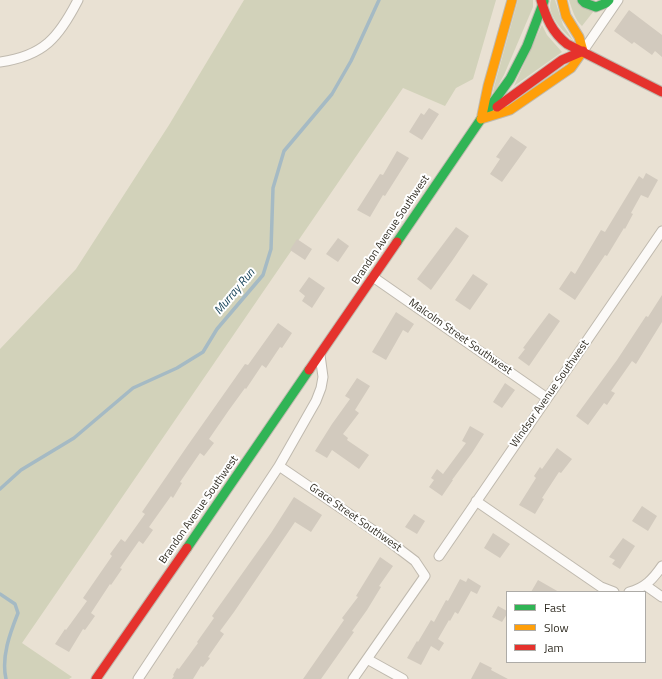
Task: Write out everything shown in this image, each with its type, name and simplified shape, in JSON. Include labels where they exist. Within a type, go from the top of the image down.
[{"type":"main road","name":"Brandon Avenue Southwest","points":[[481,119],[488,86],[512,0]]},
{"type":"main road","points":[[481,119],[512,94],[562,60],[583,50],[579,37],[566,16],[562,0]]},
{"type":"main road","points":[[582,0],[585,3],[596,7],[606,3],[609,0]]},
{"type":"main road","name":"Brandon Avenue Southwest","points":[[96,679],[481,119],[504,88],[516,68],[530,39],[543,2]]},
{"type":"main road","name":"Brandon Avenue Southwest","points":[[543,2],[551,25],[563,41],[572,47],[583,50],[662,92]]},
{"type":"street","points":[[0,62],[26,56],[38,51],[49,43],[69,18],[78,0]]},
{"type":"street","points":[[583,50],[618,0]]},
{"type":"street","name":"Windsor Avenue Southwest","points":[[439,556],[662,231]]},
{"type":"street","name":"Malcolm Street Southwest","points":[[373,277],[547,398]]},
{"type":"street","points":[[138,679],[279,466],[316,401],[323,377],[320,355]]},
{"type":"street","name":"Grace Street Southwest","points":[[279,466],[386,539],[415,561],[425,576],[367,659]]},
{"type":"street","points":[[476,501],[601,587],[611,591]]},
{"type":"street","points":[[631,591],[645,585],[654,578],[662,566]]},
{"type":"street","points":[[645,585],[662,597]]},
{"type":"street","points":[[353,679],[367,659],[403,679]]},
{"type":"green space","points":[[244,0],[496,0],[473,79],[456,88],[445,106],[403,88],[22,643],[72,677],[69,679],[0,679],[0,349],[76,269],[169,125]]},
{"type":"green space","points":[[518,0],[533,0],[533,7],[504,75],[494,93],[493,91]]},
{"type":"green space","points":[[551,0],[555,0],[563,25],[573,40],[560,28],[553,17],[550,5]]},
{"type":"green space","points":[[569,0],[576,0],[593,12],[582,26],[576,18]]},
{"type":"green space","points":[[542,25],[547,35],[562,52],[514,86]]},
{"type":"building","points":[[629,10],[662,35],[662,57],[655,51],[652,55],[634,42],[632,44],[614,31]]},
{"type":"building","points":[[429,108],[439,114],[422,140],[409,132],[421,113],[424,115]]},
{"type":"building","points":[[511,136],[527,147],[502,182],[490,174],[500,159],[496,157]]},
{"type":"building","points":[[397,151],[409,158],[385,196],[383,195],[370,217],[357,210],[380,174],[383,175]]},
{"type":"building","points":[[646,173],[658,180],[648,198],[641,195],[631,213],[633,214],[625,229],[624,228],[607,256],[605,255],[575,300],[559,289],[571,271],[575,274],[601,230],[605,232],[639,176],[643,179]]},
{"type":"building","points":[[456,227],[469,236],[431,290],[417,279]]},
{"type":"building","points":[[338,238],[349,246],[338,262],[326,254]]},
{"type":"building","points":[[297,239],[312,249],[305,260],[290,250]]},
{"type":"building","points":[[473,274],[488,284],[470,310],[455,300]]},
{"type":"building","points":[[309,277],[325,288],[312,308],[302,301],[305,296],[299,291]]},
{"type":"building","points":[[662,295],[662,322],[636,364],[632,361],[611,391],[615,393],[607,405],[604,403],[588,425],[576,416],[617,360],[646,316],[648,317]]},
{"type":"building","points":[[396,312],[414,324],[408,333],[403,330],[386,360],[372,352]]},
{"type":"building","points":[[549,313],[560,321],[529,366],[518,358],[525,349],[523,348]]},
{"type":"building","points":[[278,323],[292,333],[282,348],[280,347],[266,368],[262,365],[246,389],[245,388],[229,410],[209,439],[214,443],[204,456],[200,453],[180,482],[182,483],[173,498],[171,496],[149,527],[153,530],[143,544],[139,541],[120,568],[122,569],[91,613],[95,616],[85,630],[83,629],[69,652],[55,644],[87,601],[83,598],[112,556],[110,554],[121,539],[125,542],[145,514],[142,512],[188,445],[245,364],[248,365]]},
{"type":"building","points":[[357,378],[370,386],[355,410],[359,413],[343,434],[348,438],[347,440],[369,455],[359,469],[332,450],[327,458],[315,451],[350,399],[345,396]]},
{"type":"building","points":[[505,383],[515,390],[502,408],[493,402]]},
{"type":"building","points":[[470,426],[484,434],[442,496],[429,487],[434,480],[431,478],[437,469],[443,474],[466,443],[462,441]]},
{"type":"building","points":[[557,448],[572,459],[561,473],[559,472],[542,498],[544,499],[535,514],[519,505],[536,478],[534,476],[540,467],[542,469]]},
{"type":"building","points":[[294,497],[322,515],[311,532],[295,522],[220,631],[224,634],[203,667],[201,666],[193,679],[172,679],[177,668],[179,669],[198,643],[197,642],[214,618],[212,616],[271,533]]},
{"type":"building","points":[[642,506],[657,516],[648,531],[632,521]]},
{"type":"building","points":[[414,514],[425,521],[417,534],[405,527]]},
{"type":"building","points":[[493,533],[510,544],[500,558],[484,548]]},
{"type":"building","points":[[623,538],[635,546],[620,569],[612,564],[615,560],[609,557]]},
{"type":"building","points":[[380,557],[393,566],[379,586],[381,587],[367,610],[352,631],[354,632],[321,679],[303,679],[344,620],[342,618],[358,597],[356,596]]},
{"type":"building","points":[[468,578],[481,586],[477,594],[471,591],[458,614],[455,612],[450,621],[449,620],[438,639],[444,643],[439,651],[431,646],[421,665],[407,658],[431,620],[434,622],[460,579],[466,582]]},
{"type":"building","points":[[538,580],[557,591],[532,591]]},
{"type":"building","points":[[498,606],[506,610],[506,616],[502,622],[492,617]]},
{"type":"building","points":[[480,662],[492,668],[491,670],[508,679],[471,679]]},
{"type":"waterway","name":"Murray Run","points":[[0,489],[21,470],[74,438],[133,388],[177,368],[203,352],[217,329],[263,275],[271,249],[273,188],[284,151],[332,94],[351,61],[379,0]]},
{"type":"waterway","name":"Murray Run","points":[[0,594],[15,604],[18,613],[9,637],[5,654],[6,679]]},
{"type":"traffic: fast","points":[[582,0],[585,3],[596,7],[606,3],[609,0]]},
{"type":"traffic: fast","points":[[397,242],[510,79],[527,46],[544,1]]},
{"type":"traffic: fast","points":[[187,548],[309,370]]},
{"type":"traffic: slow","points":[[482,115],[488,86],[512,0]]},
{"type":"traffic: slow","points":[[562,0],[566,16],[579,37],[583,51]]},
{"type":"traffic: slow","points":[[481,119],[510,110],[571,68],[583,51]]},
{"type":"traffic: jam","points":[[541,0],[550,24],[557,35],[567,44],[662,92]]},
{"type":"traffic: jam","points":[[497,107],[562,60],[583,51]]},
{"type":"traffic: jam","points":[[309,370],[397,242]]},
{"type":"traffic: jam","points":[[96,679],[187,548]]}]
